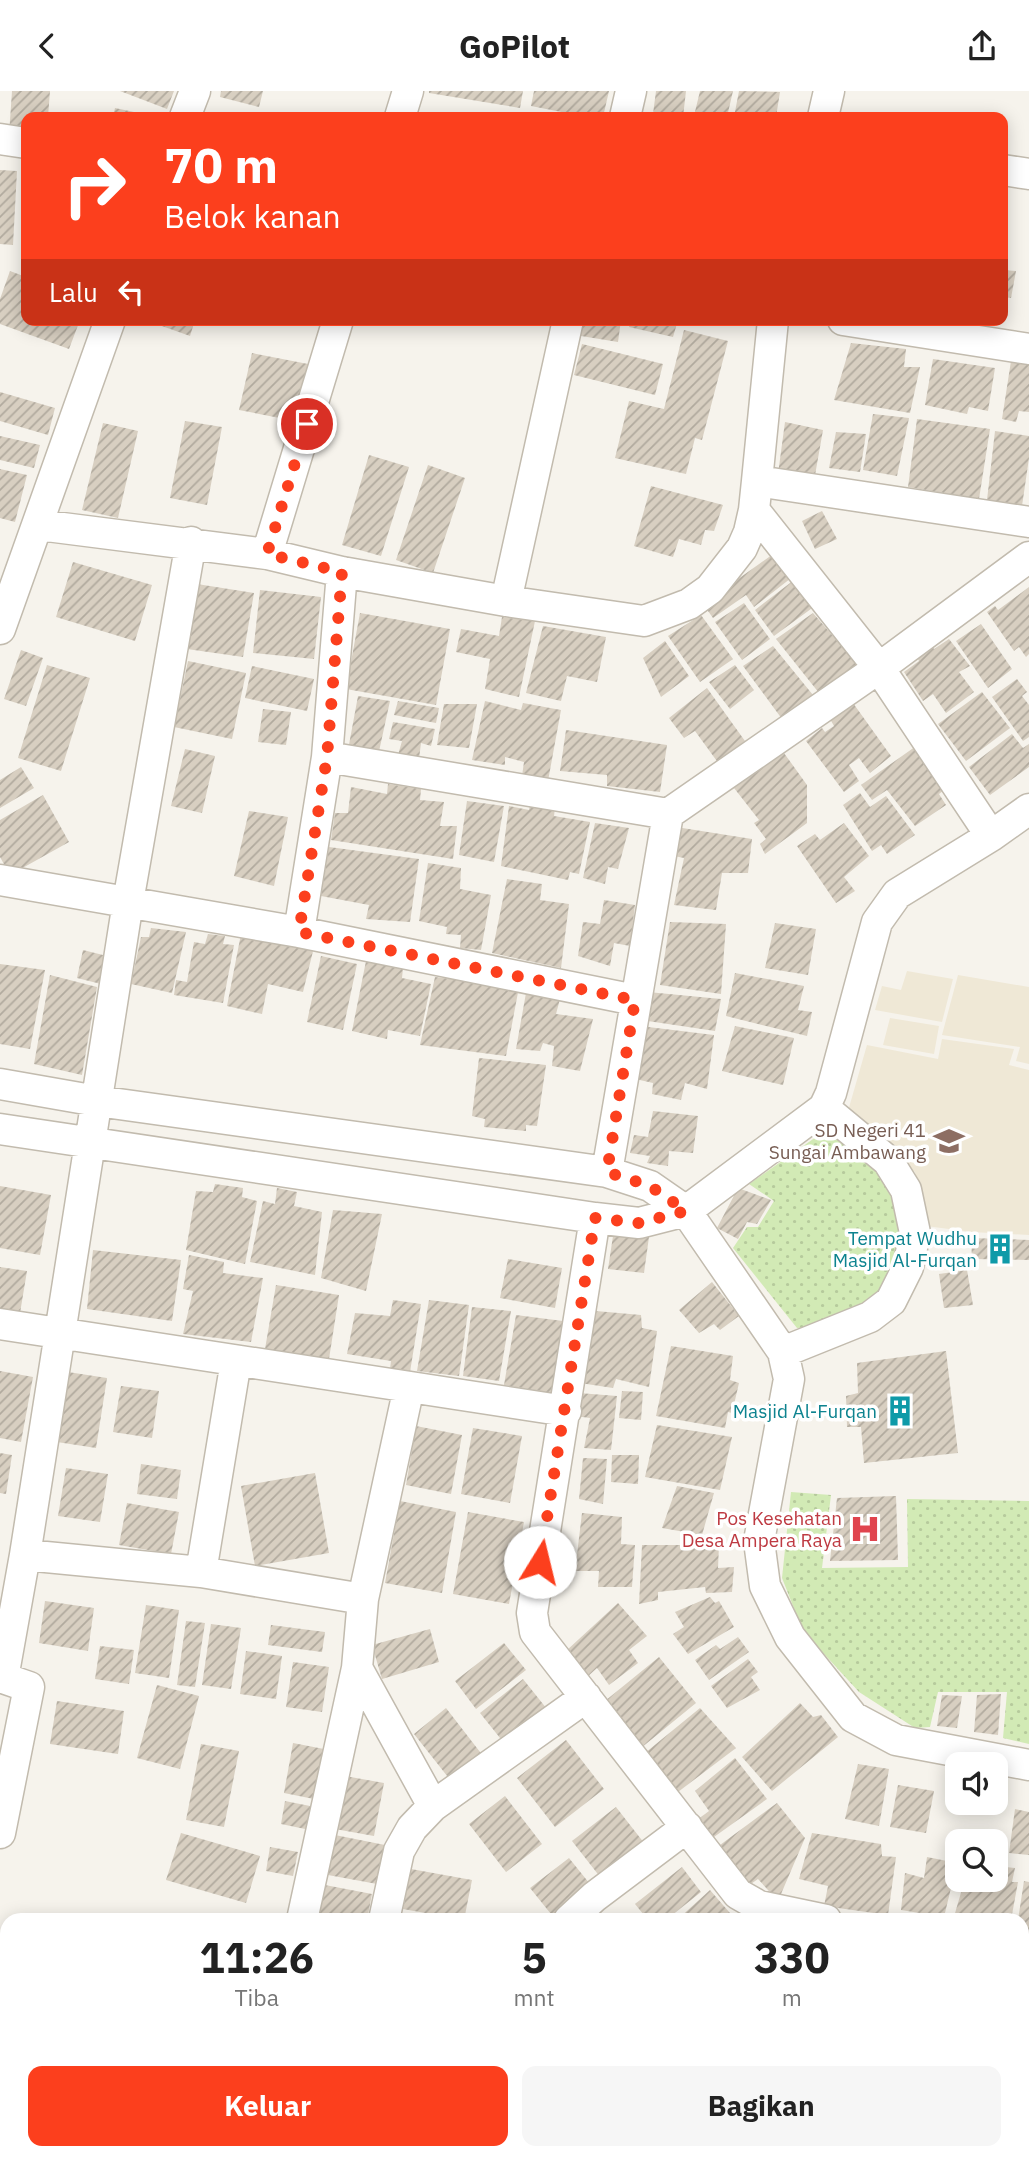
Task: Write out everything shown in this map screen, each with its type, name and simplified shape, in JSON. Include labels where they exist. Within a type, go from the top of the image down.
[{"type":"street","points":[[187,112],[195,91]]},
{"type":"street","points":[[402,112],[408,91]]},
{"type":"street","points":[[824,112],[829,91]]},
{"type":"street","points":[[0,139],[21,142]]},
{"type":"street","points":[[1008,171],[1029,174]]},
{"type":"street","points":[[0,629],[108,326]]},
{"type":"street","points":[[267,554],[336,326]]},
{"type":"street","points":[[506,601],[567,326]]},
{"type":"street","points":[[39,524],[267,554],[342,572],[506,601],[644,621],[689,604],[710,589],[742,548],[749,532],[756,496],[772,326]]},
{"type":"street","points":[[894,326],[1028,342]]},
{"type":"street","points":[[756,496],[1029,522]]},
{"type":"street","points":[[756,496],[879,668],[991,835]]},
{"type":"street","points":[[0,1833],[29,1687],[2,1678],[25,1555],[128,902],[191,542]]},
{"type":"street","points":[[327,757],[668,814],[879,668],[1029,557]]},
{"type":"street","points":[[299,932],[327,757],[342,572]]},
{"type":"street","points":[[0,1129],[595,1218],[639,1223],[686,1211],[824,1108],[831,1093],[877,922],[897,894],[1029,809]]},
{"type":"street","points":[[607,1172],[668,814]]},
{"type":"street","points":[[0,880],[299,932],[635,1000]]},
{"type":"street","points":[[0,1084],[97,1101],[607,1172],[650,1186],[686,1211],[783,1352],[789,1379],[759,1541],[765,1586],[790,1637],[853,1717],[896,1740],[1029,1765]]},
{"type":"street","points":[[783,1352],[870,1317],[891,1301],[908,1266],[915,1233],[905,1190],[888,1161],[824,1108]]},
{"type":"street","points":[[595,1218],[532,1613],[535,1632],[738,1894],[759,1906],[792,1913]]},
{"type":"street","points":[[0,1324],[566,1411]]},
{"type":"street","points":[[201,1572],[236,1360]]},
{"type":"street","points":[[304,1913],[357,1668],[363,1599],[409,1387]]},
{"type":"street","points":[[25,1555],[201,1572],[363,1599]]},
{"type":"street","points":[[357,1668],[433,1807]]},
{"type":"street","points":[[386,1913],[400,1851],[412,1828],[433,1807],[586,1697]]},
{"type":"street","points":[[577,1913],[687,1827]]},
{"type":"shaded area","points":[[907,971],[953,979],[942,1022],[875,1010],[882,986],[901,990]]},
{"type":"shaded area","points":[[958,975],[1029,987],[1029,1064],[1016,1061],[1020,1047],[942,1035]]},
{"type":"shaded area","points":[[890,1018],[939,1026],[934,1054],[883,1045]]},
{"type":"shaded area","name":"SD Negeri 41 Sungai Ambawang","points":[[942,1039],[1014,1049],[1009,1065],[1029,1070],[1029,1235],[926,1226],[915,1172],[855,1132],[848,1111],[867,1045],[938,1059]]},
{"type":"green space","points":[[816,1137],[838,1140],[897,1189],[905,1249],[881,1300],[828,1326],[797,1328],[733,1248],[747,1227],[758,1227],[774,1201],[749,1184]]},
{"type":"green space","points":[[791,1492],[831,1495],[822,1568],[908,1567],[907,1499],[1029,1501],[1029,1744],[1003,1738],[1007,1692],[938,1692],[930,1727],[915,1728],[859,1692],[803,1631],[782,1578]]},
{"type":"building","points":[[12,91],[50,91],[48,112],[21,112],[21,136],[9,135]]},
{"type":"building","points":[[120,91],[174,91],[167,109]]},
{"type":"building","points":[[221,91],[263,91],[259,107],[220,97]]},
{"type":"building","points":[[429,91],[523,91],[520,108]]},
{"type":"building","points":[[534,91],[609,91],[604,112],[562,112],[531,106]]},
{"type":"building","points":[[656,91],[686,91],[684,112],[653,112]]},
{"type":"building","points":[[700,91],[733,91],[728,112],[695,112]]},
{"type":"building","points":[[739,91],[780,92],[777,112],[735,112]]},
{"type":"building","points":[[115,108],[134,112],[114,112]]},
{"type":"building","points":[[0,170],[17,171],[13,245],[0,244]]},
{"type":"building","points":[[1008,270],[1016,271],[1011,298],[1008,298]]},
{"type":"building","points":[[10,271],[21,275],[21,326],[78,326],[69,349],[0,324],[0,299]]},
{"type":"building","points":[[162,326],[193,326],[190,336]]},
{"type":"building","points":[[577,326],[620,326],[618,342],[575,335]]},
{"type":"building","points":[[629,326],[676,326],[673,337]]},
{"type":"building","points":[[684,330],[728,341],[702,440],[695,438],[686,474],[615,458],[629,401],[664,409]]},
{"type":"building","points":[[851,343],[906,349],[904,367],[920,367],[910,413],[834,400]]},
{"type":"building","points":[[582,344],[663,364],[655,395],[574,375]]},
{"type":"building","points":[[252,353],[308,364],[295,421],[239,410]]},
{"type":"building","points":[[933,359],[995,368],[988,411],[969,407],[967,414],[925,405]]},
{"type":"building","points":[[1011,361],[1029,365],[1029,412],[1019,411],[1016,422],[1002,419]]},
{"type":"building","points":[[0,392],[55,408],[48,435],[0,421]]},
{"type":"building","points":[[873,414],[909,418],[897,476],[863,470]]},
{"type":"building","points":[[917,419],[990,429],[979,499],[908,487]]},
{"type":"building","points":[[185,421],[222,427],[207,505],[170,498]]},
{"type":"building","points":[[785,422],[823,430],[814,481],[778,474]]},
{"type":"building","points":[[103,423],[138,431],[118,518],[82,510]]},
{"type":"building","points":[[995,431],[1029,436],[1029,458],[1022,506],[987,500]]},
{"type":"building","points":[[836,432],[866,434],[860,472],[829,468]]},
{"type":"building","points":[[0,436],[40,445],[34,468],[0,460]]},
{"type":"building","points":[[369,455],[409,467],[381,556],[342,545]]},
{"type":"building","points":[[428,465],[465,478],[433,573],[396,560]]},
{"type":"building","points":[[0,469],[27,475],[15,522],[0,518]]},
{"type":"building","points":[[651,486],[723,505],[714,531],[705,530],[701,545],[679,539],[673,557],[634,546]]},
{"type":"building","points":[[822,511],[837,539],[815,549],[802,521]]},
{"type":"building","points":[[776,552],[795,575],[754,607],[746,595],[713,618],[703,604]]},
{"type":"building","points":[[73,562],[152,585],[135,641],[56,617]]},
{"type":"building","points":[[794,580],[815,606],[774,636],[755,610]]},
{"type":"building","points":[[197,584],[254,593],[243,657],[187,649]]},
{"type":"building","points":[[1029,587],[1029,654],[1026,657],[1019,647],[1014,651],[987,612],[995,606],[998,610]]},
{"type":"building","points":[[260,590],[321,597],[314,659],[253,653]]},
{"type":"building","points":[[744,603],[770,639],[742,660],[715,622]]},
{"type":"building","points":[[360,613],[450,629],[436,705],[346,689]]},
{"type":"building","points":[[813,613],[858,665],[819,693],[776,639]]},
{"type":"building","points":[[701,615],[733,659],[700,682],[668,636]]},
{"type":"building","points":[[502,617],[535,621],[519,697],[485,689],[490,659],[456,652],[461,629],[499,636]]},
{"type":"building","points":[[981,624],[1012,669],[988,688],[956,641]]},
{"type":"building","points":[[543,626],[606,637],[597,682],[567,676],[561,701],[526,693]]},
{"type":"building","points":[[949,639],[970,666],[959,672],[974,692],[946,713],[933,694],[923,701],[904,672],[919,661],[916,655],[931,644],[934,649]]},
{"type":"building","points":[[665,641],[689,676],[661,697],[643,658]]},
{"type":"building","points":[[773,646],[813,695],[782,719],[743,666]]},
{"type":"building","points":[[21,650],[43,658],[26,706],[4,699]]},
{"type":"building","points":[[188,661],[246,673],[232,739],[174,727]]},
{"type":"building","points":[[47,665],[90,678],[61,771],[18,758]]},
{"type":"building","points":[[735,665],[754,690],[730,709],[709,682]]},
{"type":"building","points":[[252,666],[314,679],[307,711],[245,698]]},
{"type":"building","points":[[1017,679],[1027,692],[1022,696],[1029,705],[1029,737],[1023,741],[992,697]]},
{"type":"building","points":[[707,688],[745,741],[729,753],[731,757],[719,764],[695,731],[684,738],[669,718]]},
{"type":"building","points":[[982,692],[1010,728],[966,761],[938,724]]},
{"type":"building","points":[[358,696],[390,701],[378,756],[348,750]]},
{"type":"building","points":[[398,701],[439,708],[436,723],[394,715]]},
{"type":"building","points":[[485,701],[521,710],[523,703],[561,710],[548,781],[522,776],[524,762],[505,757],[505,765],[472,760]]},
{"type":"building","points":[[853,703],[891,756],[870,773],[859,758],[849,765],[859,781],[844,792],[806,741],[822,728],[825,732],[834,726],[830,719]]},
{"type":"building","points":[[444,704],[477,704],[469,748],[437,745]]},
{"type":"building","points":[[263,709],[291,712],[286,745],[258,742]]},
{"type":"building","points":[[393,722],[435,729],[431,746],[421,743],[419,759],[398,755],[402,741],[389,739]]},
{"type":"building","points":[[566,730],[667,745],[660,792],[607,786],[607,775],[560,771]]},
{"type":"building","points":[[1012,734],[1023,748],[1029,744],[1029,767],[990,795],[969,767]]},
{"type":"building","points":[[919,744],[949,786],[939,794],[946,805],[915,826],[887,790],[872,800],[861,785]]},
{"type":"building","points":[[185,749],[215,756],[202,813],[171,806]]},
{"type":"building","points":[[784,753],[807,785],[807,823],[765,854],[760,844],[766,839],[754,823],[759,820],[734,788]]},
{"type":"building","points":[[21,767],[34,788],[0,808],[0,780]]},
{"type":"building","points":[[388,784],[421,789],[420,800],[444,802],[440,826],[457,826],[453,859],[331,840],[335,813],[348,813],[351,787],[387,794]]},
{"type":"building","points":[[860,793],[870,807],[886,796],[915,835],[887,854],[881,845],[872,851],[843,805]]},
{"type":"building","points":[[43,795],[69,842],[10,875],[0,857],[0,820]]},
{"type":"building","points":[[467,801],[504,806],[494,862],[459,855]]},
{"type":"building","points":[[530,805],[555,808],[554,816],[590,822],[579,874],[570,872],[568,880],[501,866],[509,806],[529,810]]},
{"type":"building","points":[[249,811],[288,817],[274,886],[234,876]]},
{"type":"building","points":[[595,823],[629,828],[618,869],[608,867],[605,884],[583,878]]},
{"type":"building","points":[[844,823],[869,856],[844,877],[855,891],[836,903],[797,846],[815,834],[820,840]]},
{"type":"building","points":[[676,827],[752,839],[748,873],[722,873],[716,910],[674,905],[684,858],[674,856],[680,838],[673,837]]},
{"type":"building","points":[[329,847],[419,859],[410,922],[366,919],[369,905],[321,896]]},
{"type":"building","points":[[428,863],[461,868],[460,889],[491,895],[481,950],[460,948],[461,935],[446,934],[447,927],[419,921]]},
{"type":"building","points":[[507,879],[542,884],[540,900],[569,904],[561,968],[492,953]]},
{"type":"building","points":[[604,900],[635,905],[630,946],[614,943],[610,966],[578,956],[583,922],[600,924]]},
{"type":"building","points":[[670,922],[726,924],[721,994],[660,985]]},
{"type":"building","points":[[775,923],[816,929],[808,975],[765,968]]},
{"type":"building","points":[[151,928],[186,932],[172,993],[131,984],[141,937],[149,937]]},
{"type":"building","points":[[208,934],[225,936],[223,944],[234,945],[223,1003],[174,995],[176,980],[187,982],[194,942],[205,944]]},
{"type":"building","points":[[241,934],[314,947],[303,992],[268,984],[262,1014],[227,1006]]},
{"type":"building","points":[[83,950],[107,956],[101,984],[77,978]]},
{"type":"building","points":[[321,956],[357,964],[343,1030],[307,1022]]},
{"type":"building","points":[[366,961],[403,968],[402,978],[431,984],[420,1036],[388,1030],[387,1039],[352,1031]]},
{"type":"building","points":[[0,964],[45,970],[30,1049],[0,1044]]},
{"type":"building","points":[[735,973],[804,986],[798,1010],[812,1012],[807,1036],[726,1016]]},
{"type":"building","points":[[50,975],[97,987],[82,1075],[34,1064]]},
{"type":"building","points":[[435,977],[519,987],[506,1056],[420,1045]]},
{"type":"building","points":[[648,992],[721,999],[715,1031],[641,1020]]},
{"type":"building","points":[[526,993],[560,999],[556,1014],[593,1019],[580,1071],[552,1066],[554,1046],[543,1043],[540,1051],[516,1049]]},
{"type":"building","points":[[640,1026],[714,1035],[707,1089],[685,1083],[681,1100],[652,1094],[653,1083],[631,1078]]},
{"type":"building","points":[[735,1026],[794,1038],[783,1085],[722,1071]]},
{"type":"building","points":[[479,1058],[546,1065],[537,1126],[526,1125],[526,1131],[484,1127],[485,1119],[472,1116]]},
{"type":"building","points":[[653,1111],[698,1116],[693,1153],[669,1151],[668,1166],[647,1163],[650,1156],[630,1153],[634,1135],[648,1137]]},
{"type":"building","points":[[215,1184],[243,1188],[242,1197],[257,1201],[245,1264],[186,1250],[196,1191],[213,1192]]},
{"type":"building","points":[[0,1186],[51,1195],[40,1255],[0,1248]]},
{"type":"building","points":[[277,1188],[297,1192],[294,1206],[322,1212],[315,1275],[250,1262],[263,1201],[275,1204]]},
{"type":"building","points":[[738,1188],[771,1200],[757,1224],[747,1222],[738,1239],[717,1228]]},
{"type":"building","points":[[333,1210],[382,1214],[366,1291],[321,1278]]},
{"type":"building","points":[[613,1236],[649,1237],[644,1273],[608,1269]]},
{"type":"building","name":"Tempat Wudhu Masjid Al-Furqan","points":[[971,1238],[1029,1240],[1029,1260],[972,1259]]},
{"type":"building","points":[[93,1250],[181,1260],[172,1321],[87,1309]]},
{"type":"building","points":[[189,1255],[224,1262],[223,1273],[263,1278],[251,1342],[183,1334],[193,1291],[183,1289]]},
{"type":"building","points":[[508,1259],[562,1268],[555,1308],[500,1298]]},
{"type":"building","points":[[0,1267],[27,1271],[20,1313],[0,1310]]},
{"type":"building","points":[[967,1270],[973,1305],[944,1308],[939,1274]]},
{"type":"building","points":[[712,1282],[739,1316],[720,1330],[714,1324],[699,1333],[679,1310]]},
{"type":"building","points":[[276,1285],[339,1295],[329,1359],[265,1349]]},
{"type":"building","points":[[393,1300],[421,1304],[410,1372],[390,1369],[391,1361],[347,1354],[355,1313],[390,1316]]},
{"type":"building","points":[[429,1300],[469,1305],[459,1376],[417,1371]]},
{"type":"building","points":[[472,1307],[511,1311],[499,1381],[463,1376]]},
{"type":"building","points":[[596,1311],[641,1315],[642,1328],[657,1331],[649,1387],[616,1379],[613,1388],[580,1383]]},
{"type":"building","points":[[516,1315],[563,1321],[552,1393],[504,1385]]},
{"type":"building","points":[[671,1346],[733,1356],[730,1380],[739,1383],[732,1413],[728,1412],[725,1428],[656,1416]]},
{"type":"building","name":"Masjid Al-Furqan","points":[[946,1351],[958,1453],[864,1463],[861,1427],[847,1427],[846,1396],[858,1393],[857,1363]]},
{"type":"building","points":[[0,1371],[33,1377],[21,1442],[0,1438]]},
{"type":"building","points":[[68,1372],[107,1378],[96,1448],[57,1442]]},
{"type":"building","points":[[121,1386],[159,1391],[152,1438],[113,1432]]},
{"type":"building","points":[[622,1391],[643,1392],[641,1420],[619,1418]]},
{"type":"building","points":[[579,1393],[617,1396],[611,1450],[584,1448],[590,1418],[575,1416]]},
{"type":"building","points":[[657,1425],[732,1437],[720,1490],[645,1477]]},
{"type":"building","points":[[416,1426],[462,1435],[451,1494],[406,1485]]},
{"type":"building","points":[[473,1428],[522,1436],[510,1503],[461,1494]]},
{"type":"building","points":[[0,1453],[12,1455],[6,1494],[0,1493]]},
{"type":"building","points":[[612,1455],[639,1455],[638,1484],[611,1482]]},
{"type":"building","points":[[583,1458],[607,1459],[603,1504],[579,1499]]},
{"type":"building","points":[[141,1464],[181,1470],[177,1499],[137,1494]]},
{"type":"building","points":[[66,1468],[108,1474],[100,1522],[58,1516]]},
{"type":"building","points":[[315,1473],[329,1553],[255,1566],[241,1486]]},
{"type":"building","points":[[677,1486],[714,1493],[702,1535],[662,1528]]},
{"type":"building","name":"Pos Kesehatan Desa Ampera Raya","points":[[896,1496],[898,1560],[830,1561],[837,1498]]},
{"type":"building","points":[[400,1501],[456,1512],[442,1593],[385,1583]]},
{"type":"building","points":[[127,1503],[179,1512],[171,1554],[119,1545]]},
{"type":"building","points":[[468,1512],[524,1522],[509,1604],[453,1594]]},
{"type":"building","points":[[582,1513],[622,1517],[621,1544],[635,1545],[632,1587],[598,1587],[599,1571],[575,1571]]},
{"type":"building","points":[[642,1545],[719,1545],[718,1568],[734,1567],[732,1592],[706,1593],[705,1587],[658,1592],[658,1600],[639,1604]]},
{"type":"building","points":[[710,1597],[715,1603],[719,1601],[734,1627],[688,1654],[673,1634],[684,1627],[675,1612]]},
{"type":"building","points":[[45,1601],[94,1608],[88,1651],[39,1643]]},
{"type":"building","points":[[618,1603],[647,1636],[629,1650],[638,1663],[609,1685],[597,1668],[586,1678],[566,1651]]},
{"type":"building","points":[[146,1605],[179,1610],[169,1678],[135,1673]]},
{"type":"building","points":[[186,1621],[205,1623],[195,1687],[177,1685]]},
{"type":"building","points":[[211,1624],[241,1628],[231,1689],[202,1685]]},
{"type":"building","points":[[271,1625],[325,1632],[322,1652],[268,1645]]},
{"type":"building","points":[[430,1629],[439,1662],[382,1679],[372,1645]]},
{"type":"building","points":[[738,1637],[749,1652],[709,1680],[695,1660],[716,1645],[720,1649]]},
{"type":"building","points":[[504,1643],[526,1670],[476,1709],[455,1681]]},
{"type":"building","points":[[100,1646],[134,1650],[129,1684],[95,1679]]},
{"type":"building","points":[[246,1651],[282,1656],[276,1699],[240,1694]]},
{"type":"building","points":[[659,1657],[696,1703],[641,1748],[605,1701]]},
{"type":"building","points":[[748,1659],[758,1672],[751,1677],[760,1690],[727,1708],[711,1686]]},
{"type":"building","points":[[293,1662],[329,1667],[322,1712],[286,1707]]},
{"type":"building","points":[[523,1679],[551,1714],[508,1748],[480,1713]]},
{"type":"building","points":[[157,1685],[199,1696],[180,1769],[137,1758]]},
{"type":"building","points":[[1001,1694],[998,1735],[974,1732],[977,1695]]},
{"type":"building","points":[[942,1695],[962,1696],[957,1728],[937,1726]]},
{"type":"building","points":[[57,1701],[124,1711],[118,1754],[50,1744]]},
{"type":"building","points":[[800,1703],[813,1717],[821,1715],[838,1737],[772,1791],[742,1757]]},
{"type":"building","points":[[446,1708],[487,1761],[455,1786],[414,1734]]},
{"type":"building","points":[[700,1708],[736,1748],[678,1792],[645,1753]]},
{"type":"building","points":[[566,1740],[604,1789],[555,1827],[517,1778]]},
{"type":"building","points":[[293,1743],[329,1750],[319,1800],[284,1793]]},
{"type":"building","points":[[201,1744],[239,1751],[224,1827],[186,1820]]},
{"type":"building","points":[[735,1758],[767,1799],[714,1837],[697,1820],[709,1811],[695,1791]]},
{"type":"building","points":[[858,1764],[889,1769],[879,1826],[845,1819]]},
{"type":"building","points":[[345,1776],[384,1783],[374,1836],[335,1829]]},
{"type":"building","points":[[898,1785],[934,1791],[926,1833],[890,1827]]},
{"type":"building","points":[[505,1796],[542,1844],[506,1872],[469,1824]]},
{"type":"building","points":[[285,1801],[315,1807],[310,1830],[281,1824]]},
{"type":"building","points":[[777,1803],[805,1838],[778,1901],[758,1879],[748,1886],[720,1845]]},
{"type":"building","points":[[616,1807],[648,1848],[604,1882],[572,1841]]},
{"type":"building","points":[[1015,1809],[1029,1812],[1029,1855],[1009,1853]]},
{"type":"building","points":[[181,1833],[260,1856],[246,1903],[166,1880]]},
{"type":"building","points":[[325,1833],[385,1845],[377,1884],[317,1873]]},
{"type":"building","points":[[812,1833],[881,1844],[882,1856],[896,1857],[888,1913],[824,1906],[828,1886],[799,1879]]},
{"type":"building","points":[[270,1847],[298,1852],[293,1876],[266,1871]]},
{"type":"building","points":[[927,1857],[945,1861],[945,1892],[950,1892],[945,1913],[901,1910],[905,1873],[924,1878]]},
{"type":"building","points":[[569,1858],[594,1889],[563,1913],[550,1913],[530,1888]]},
{"type":"building","points":[[682,1867],[701,1892],[675,1913],[642,1913],[635,1904]]},
{"type":"building","points":[[1008,1867],[1015,1868],[1012,1882],[1018,1882],[1012,1913],[955,1913],[961,1892],[1008,1892]]},
{"type":"building","points":[[411,1869],[472,1880],[465,1913],[425,1913],[403,1909]]},
{"type":"building","points":[[1024,1881],[1029,1882],[1029,1913],[1019,1913]]},
{"type":"building","points":[[325,1885],[372,1894],[368,1913],[319,1913]]},
{"type":"building","points":[[710,1890],[730,1913],[685,1913]]},
{"type":"place","name":"SD Negeri 41 Sungai Ambawang","points":[[949,1141]]},
{"type":"place","name":"Tempat Wudhu Masjid Al-Furqan","points":[[1000,1249]]},
{"type":"place","name":"Masjid Al-Furqan","points":[[900,1411]]},
{"type":"place","name":"Pos Kesehatan Desa Ampera Raya","points":[[865,1529]]},
{"type":"route","points":[[307,424],[267,554],[342,572],[327,757],[299,932],[635,1000],[607,1172],[650,1186],[686,1211],[639,1223],[595,1218],[540,1562]]}]
